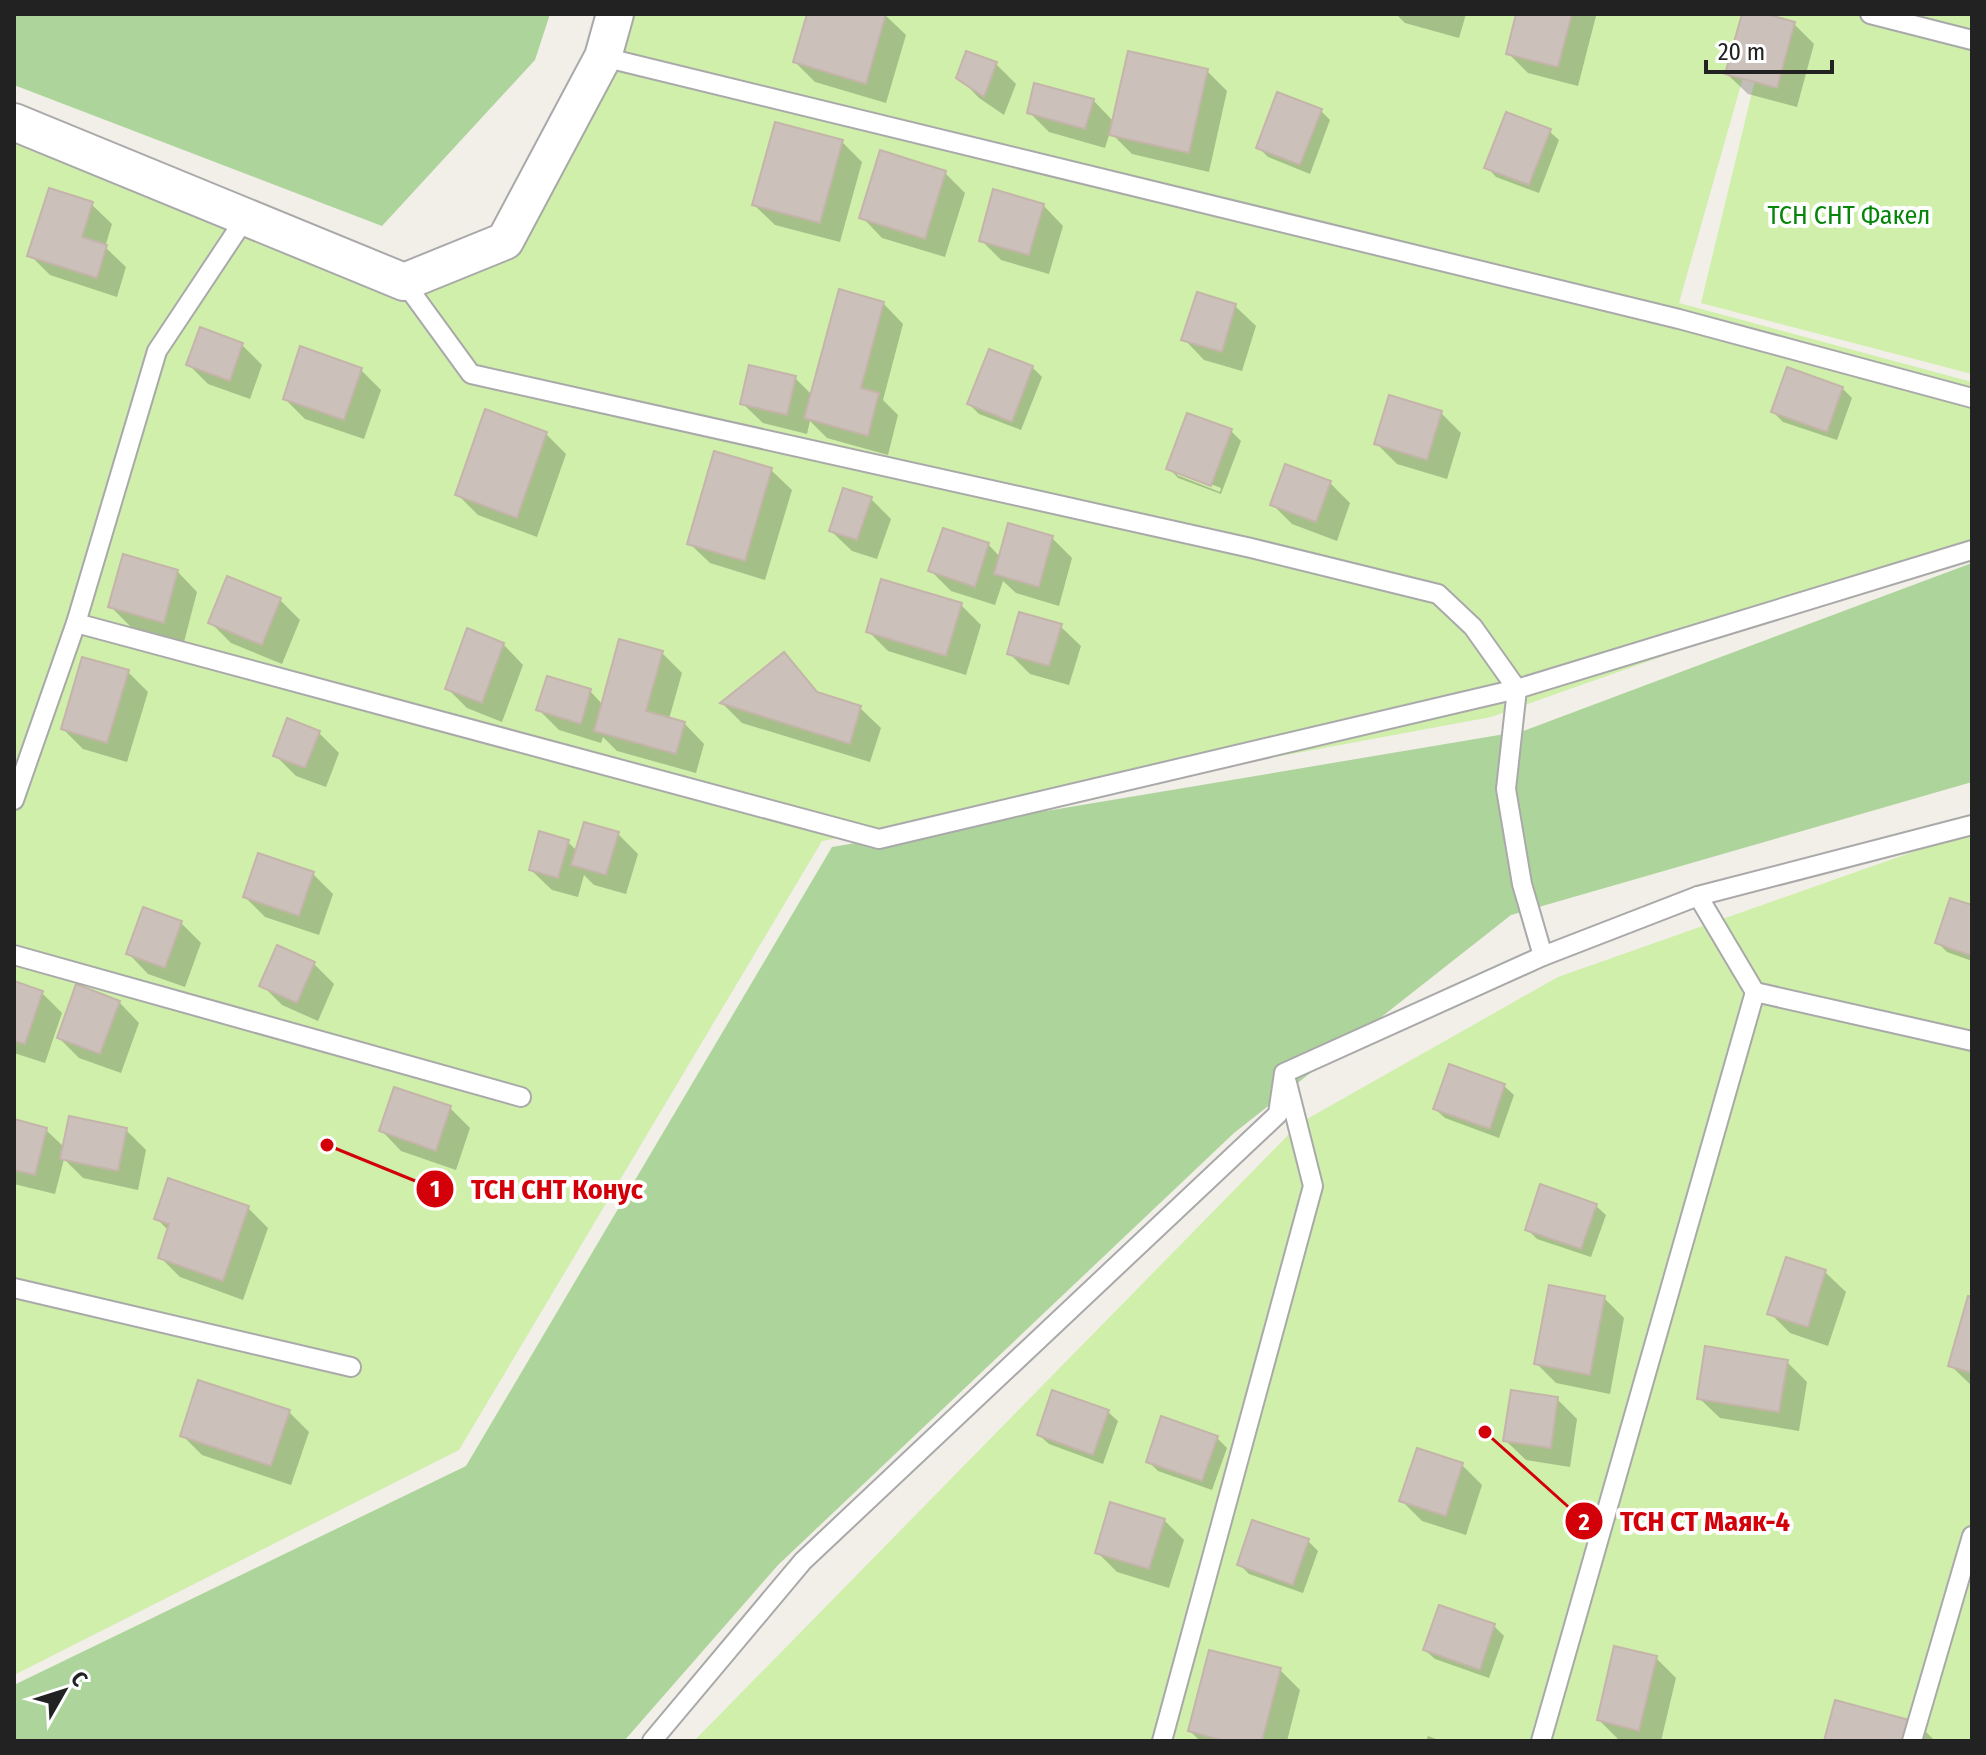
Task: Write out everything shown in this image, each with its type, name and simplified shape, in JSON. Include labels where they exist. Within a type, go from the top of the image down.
[{"type":"street","points":[[14,122],[404,282],[505,241],[603,57],[615,14]]},
{"type":"lane","points":[[1870,14],[1972,40]]},
{"type":"lane","points":[[603,57],[1679,319],[1972,398]]},
{"type":"lane","points":[[14,800],[76,623],[157,351],[246,217]]},
{"type":"lane","points":[[404,282],[471,374],[1251,548],[1438,594],[1473,627],[1517,689],[1506,789],[1522,884],[1543,956]]},
{"type":"lane","points":[[76,623],[879,839],[1517,689],[1972,550]]},
{"type":"lane","points":[[1284,1073],[1543,956],[1698,896],[1972,825]]},
{"type":"lane","points":[[1698,896],[1755,992],[1972,1041]]},
{"type":"lane","points":[[14,955],[521,1097]]},
{"type":"lane","points":[[1541,1741],[1755,992]]},
{"type":"lane","points":[[652,1741],[803,1561],[1278,1114],[1284,1073]]},
{"type":"lane","points":[[1162,1741],[1313,1186],[1284,1073]]},
{"type":"lane","points":[[14,1288],[351,1367]]},
{"type":"lane","points":[[1912,1741],[1972,1536]]},
{"type":"green space","points":[[14,14],[550,14],[535,60],[382,226],[14,85]]},
{"type":"green space","points":[[633,14],[1761,14],[1679,303],[1972,382],[1972,547],[1491,717],[822,841],[459,1450],[14,1675],[14,114],[396,294],[520,249],[624,47]]},
{"type":"green space","name":"ТСН СНТ Факел","points":[[1771,14],[1972,14],[1972,374],[1701,303]]},
{"type":"green space","points":[[1972,563],[1972,782],[1511,915],[1234,1133],[778,1565],[624,1741],[14,1741],[14,1685],[466,1466],[832,847],[1523,731]]},
{"type":"green space","points":[[1972,831],[1972,1741],[694,1741],[1300,1123],[1558,977]]},
{"type":"building","points":[[807,14],[886,14],[866,84],[793,62]]},
{"type":"building","points":[[1516,14],[1572,14],[1558,67],[1506,54]]},
{"type":"building","points":[[1742,14],[1766,14],[1795,22],[1777,88],[1725,74]]},
{"type":"building","points":[[966,51],[997,62],[984,97],[956,78]]},
{"type":"building","points":[[1128,51],[1208,69],[1189,153],[1109,135]]},
{"type":"building","points":[[1034,83],[1094,99],[1085,129],[1027,113]]},
{"type":"building","points":[[1277,92],[1322,109],[1300,165],[1256,148]]},
{"type":"building","points":[[1506,112],[1551,129],[1529,185],[1484,168]]},
{"type":"building","points":[[775,122],[843,140],[820,223],[752,205]]},
{"type":"building","points":[[880,150],[946,171],[925,239],[859,218]]},
{"type":"building","points":[[49,188],[93,202],[82,237],[107,245],[97,278],[27,256]]},
{"type":"building","points":[[993,189],[1044,204],[1029,255],[979,241]]},
{"type":"building","points":[[839,289],[884,302],[861,388],[879,393],[868,436],[804,418]]},
{"type":"building","points":[[1197,292],[1236,304],[1222,352],[1181,340]]},
{"type":"building","points":[[200,327],[243,343],[230,381],[186,365]]},
{"type":"building","points":[[300,346],[362,368],[344,420],[283,399]]},
{"type":"building","points":[[989,349],[1033,366],[1012,422],[967,404]]},
{"type":"building","points":[[749,365],[796,376],[787,415],[740,404]]},
{"type":"building","points":[[1787,367],[1843,387],[1827,432],[1771,412]]},
{"type":"building","points":[[1389,395],[1442,411],[1427,460],[1374,444]]},
{"type":"building","points":[[485,409],[547,432],[517,518],[455,495]]},
{"type":"building","points":[[1187,413],[1232,429],[1211,486],[1166,469]]},
{"type":"building","points":[[714,451],[772,468],[745,561],[687,544]]},
{"type":"building","points":[[1285,464],[1331,481],[1316,522],[1270,505]]},
{"type":"building","points":[[843,488],[872,497],[857,540],[829,531]]},
{"type":"building","points":[[1008,523],[1053,536],[1039,587],[994,574]]},
{"type":"building","points":[[943,528],[989,543],[975,587],[928,571]]},
{"type":"building","points":[[123,554],[178,570],[164,623],[108,607]]},
{"type":"building","points":[[227,576],[281,598],[262,645],[208,623]]},
{"type":"building","points":[[881,579],[962,603],[946,656],[866,632]]},
{"type":"building","points":[[1019,612],[1062,624],[1049,666],[1007,654]]},
{"type":"building","points":[[467,628],[504,643],[482,703],[445,689]]},
{"type":"building","points":[[619,639],[663,651],[646,711],[685,722],[676,754],[594,731]]},
{"type":"building","points":[[784,652],[817,692],[861,706],[850,744],[720,703]]},
{"type":"building","points":[[82,657],[129,670],[107,743],[61,729]]},
{"type":"building","points":[[547,676],[591,689],[581,724],[536,710]]},
{"type":"building","points":[[287,718],[320,731],[305,768],[273,756]]},
{"type":"building","points":[[584,822],[619,832],[606,875],[571,865]]},
{"type":"building","points":[[539,831],[569,840],[558,878],[529,870]]},
{"type":"building","points":[[258,853],[314,872],[299,916],[243,897]]},
{"type":"building","points":[[1950,898],[1972,905],[1972,956],[1935,943]]},
{"type":"building","points":[[143,907],[182,921],[165,968],[126,954]]},
{"type":"building","points":[[277,945],[315,962],[297,1003],[259,986]]},
{"type":"building","points":[[14,981],[43,991],[25,1044],[14,1041]]},
{"type":"building","points":[[76,984],[120,1001],[100,1054],[57,1038]]},
{"type":"building","points":[[1449,1064],[1505,1084],[1490,1129],[1433,1109]]},
{"type":"building","points":[[394,1087],[451,1106],[436,1151],[379,1131]]},
{"type":"building","points":[[69,1116],[127,1128],[118,1171],[60,1159]]},
{"type":"building","points":[[14,1119],[47,1128],[35,1175],[14,1170]]},
{"type":"building","points":[[168,1178],[249,1206],[223,1281],[158,1258],[169,1224],[154,1219]]},
{"type":"building","points":[[1540,1184],[1597,1204],[1581,1249],[1525,1230]]},
{"type":"building","points":[[1786,1257],[1826,1270],[1808,1327],[1767,1314]]},
{"type":"building","points":[[1549,1285],[1605,1296],[1590,1375],[1534,1364]]},
{"type":"building","points":[[1968,1296],[1972,1297],[1972,1373],[1948,1366]]},
{"type":"building","points":[[1705,1346],[1788,1360],[1779,1412],[1697,1399]]},
{"type":"building","points":[[198,1380],[290,1410],[271,1466],[180,1436]]},
{"type":"building","points":[[1052,1390],[1109,1410],[1093,1455],[1037,1435]]},
{"type":"building","points":[[1511,1390],[1558,1397],[1551,1448],[1503,1441]]},
{"type":"building","points":[[1161,1416],[1218,1436],[1202,1481],[1146,1462]]},
{"type":"building","points":[[1417,1448],[1463,1463],[1446,1516],[1399,1501]]},
{"type":"building","points":[[1110,1502],[1165,1519],[1149,1569],[1095,1553]]},
{"type":"building","points":[[1252,1520],[1309,1539],[1293,1585],[1237,1565]]},
{"type":"building","points":[[1439,1605],[1495,1624],[1480,1670],[1423,1650]]},
{"type":"building","points":[[1614,1646],[1657,1656],[1639,1731],[1597,1720]]},
{"type":"building","points":[[1209,1650],[1281,1668],[1262,1741],[1225,1741],[1188,1731]]},
{"type":"building","points":[[1835,1700],[1920,1723],[1915,1741],[1824,1741]]},
{"type":"place","name":"ТСН СНТ Конус","points":[[327,1145]]},
{"type":"place","name":"ТСН СТ Маяк-4","points":[[1485,1432]]}]
